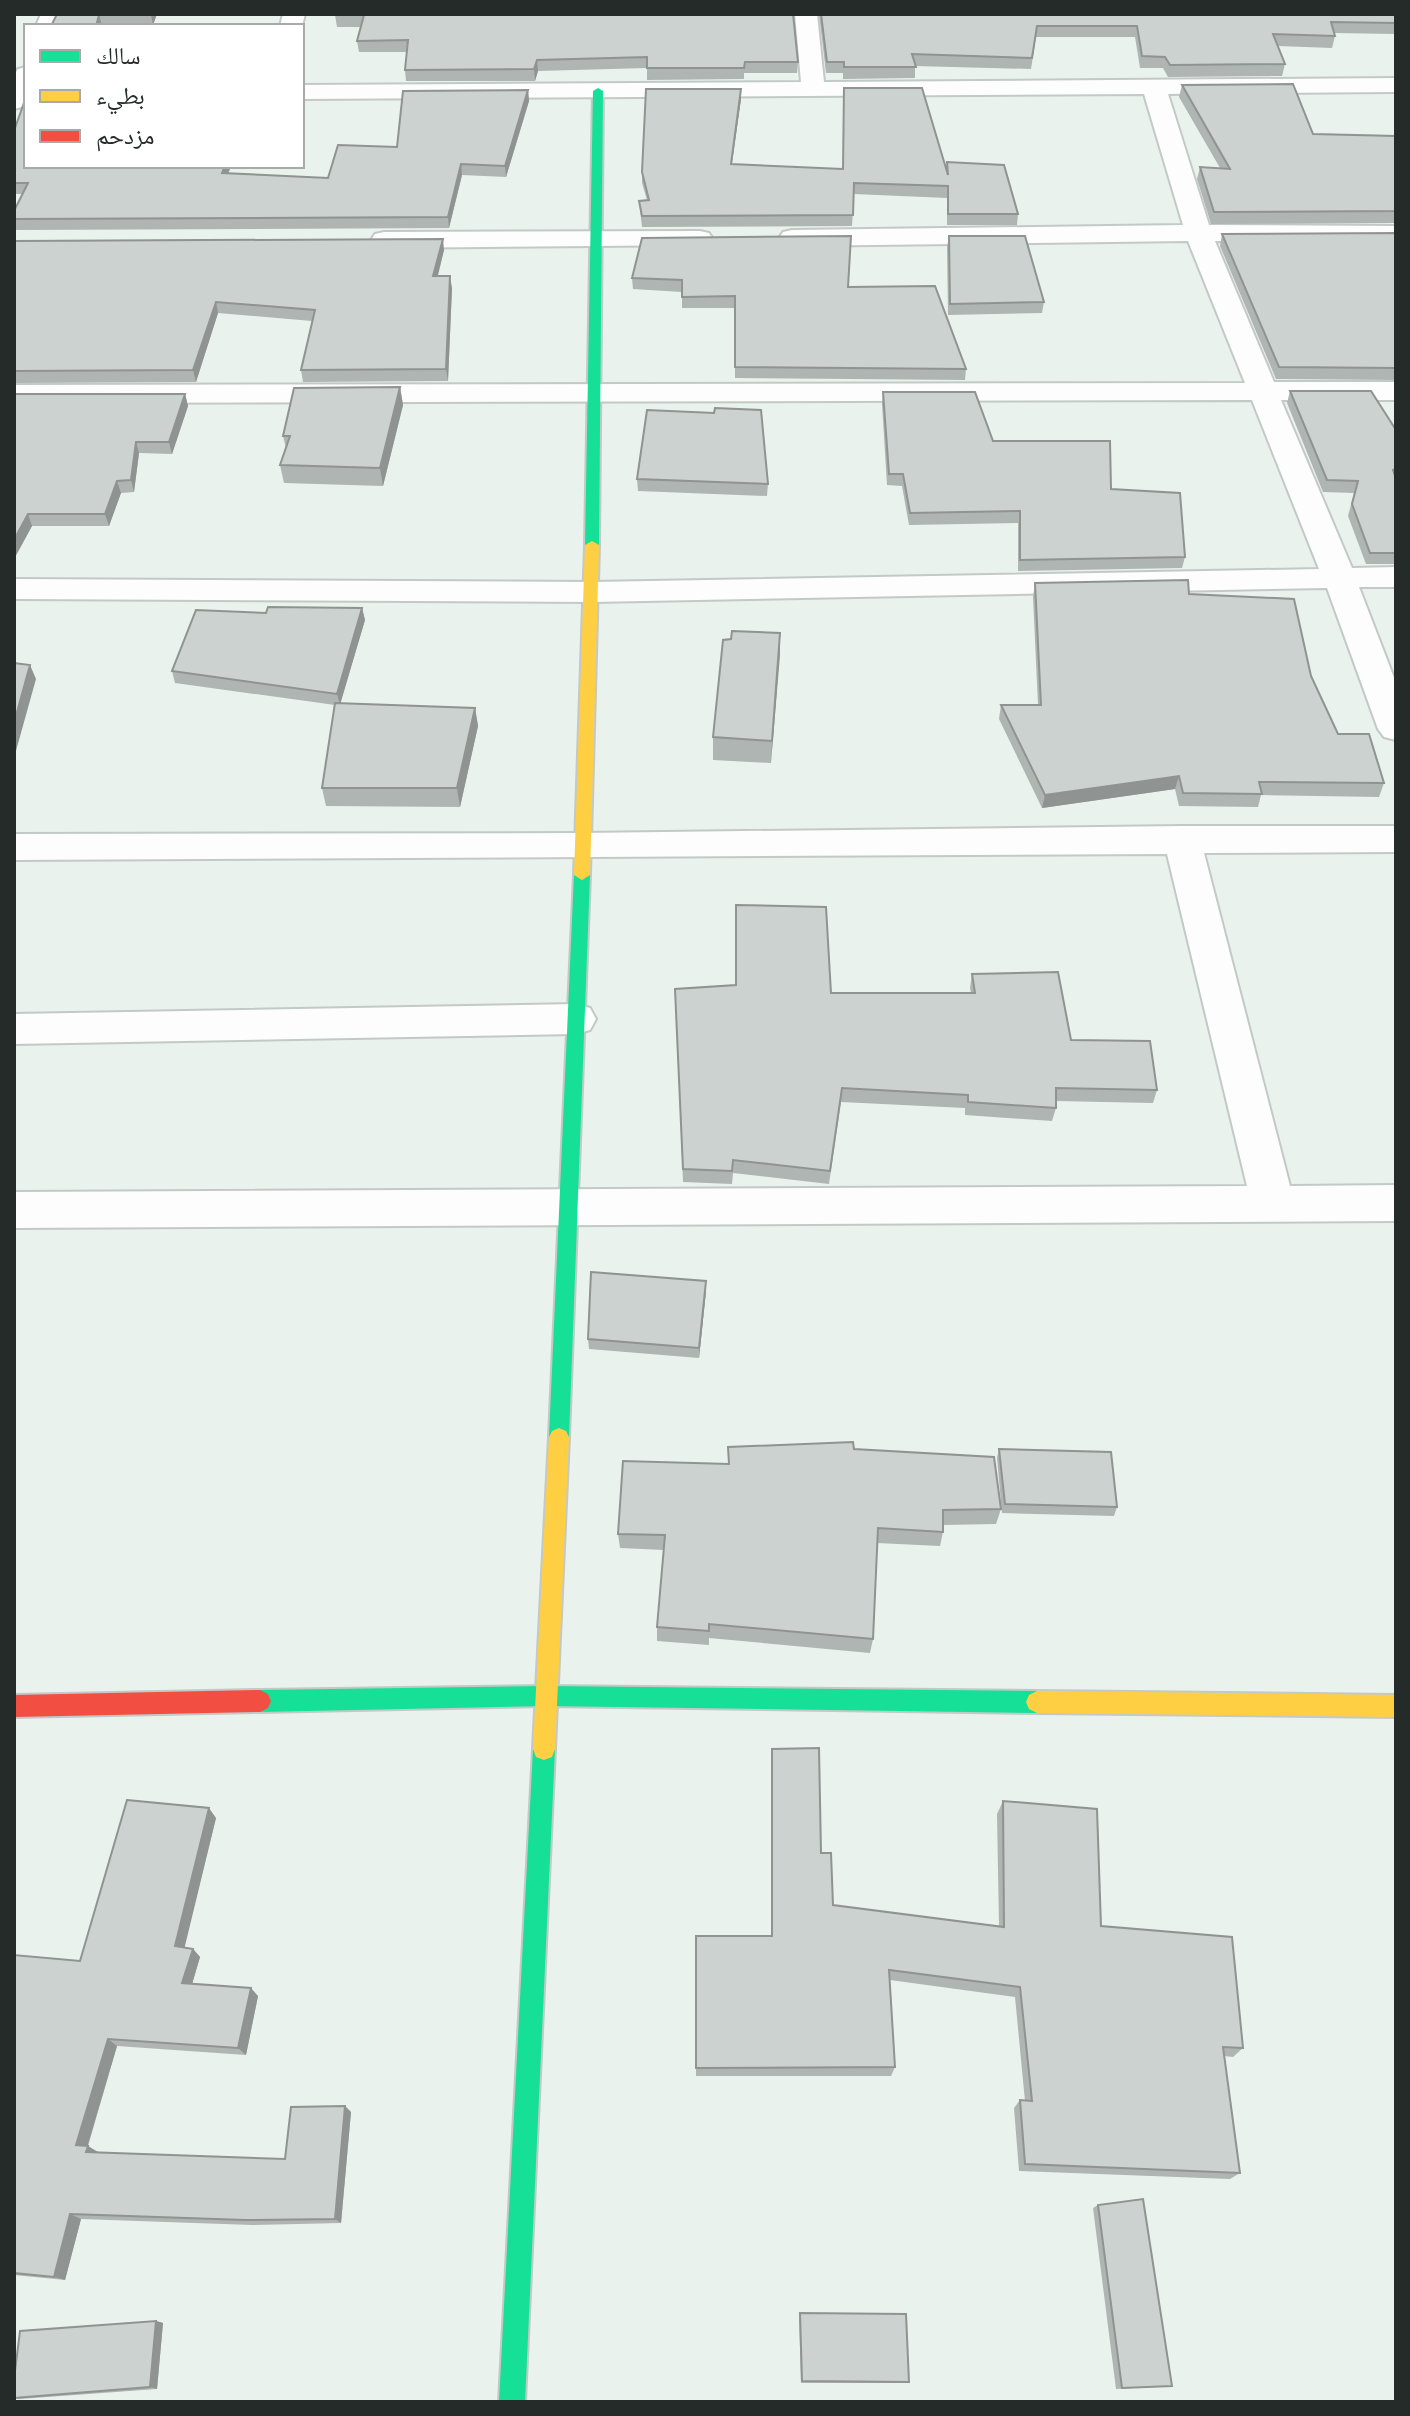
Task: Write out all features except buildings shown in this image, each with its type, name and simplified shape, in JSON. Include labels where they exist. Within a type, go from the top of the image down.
[{"type":"street","points":[[806,14],[813,88]]},
{"type":"street","points":[[304,92],[1396,85]]},
{"type":"street","points":[[1154,87],[1198,233],[1339,577],[1396,729]]},
{"type":"street","points":[[512,2402],[570,1205],[592,592],[591,392],[598,240],[598,91]]},
{"type":"street","points":[[771,238],[1396,234]]},
{"type":"street","points":[[361,241],[724,239]]},
{"type":"street","points":[[14,394],[1396,391]]},
{"type":"street","points":[[14,589],[592,592],[1396,577]]},
{"type":"street","points":[[1182,839],[1273,1203]]},
{"type":"street","points":[[14,847],[1396,839]]},
{"type":"street","points":[[14,1029],[576,1019]]},
{"type":"street","points":[[14,1210],[1396,1203]]},
{"type":"street","points":[[14,1706],[546,1696],[1396,1706]]},
{"type":"traffic: fast","points":[[592,545],[598,91]]},
{"type":"traffic: fast","points":[[559,1437],[582,875]]},
{"type":"traffic: fast","points":[[260,1701],[546,1696],[1037,1702]]},
{"type":"traffic: fast","points":[[512,2402],[544,1749]]},
{"type":"traffic: slow","points":[[582,875],[592,545]]},
{"type":"traffic: slow","points":[[544,1749],[559,1437]]},
{"type":"traffic: slow","points":[[1037,1702],[1396,1706]]},
{"type":"traffic: jam","points":[[14,1706],[260,1701]]}]
